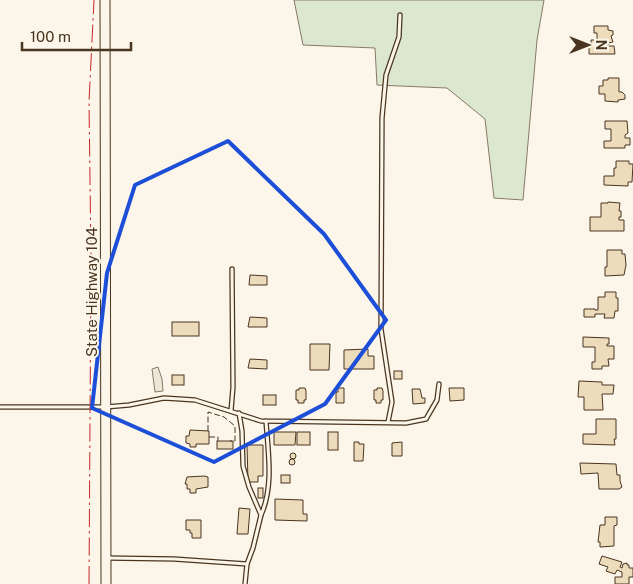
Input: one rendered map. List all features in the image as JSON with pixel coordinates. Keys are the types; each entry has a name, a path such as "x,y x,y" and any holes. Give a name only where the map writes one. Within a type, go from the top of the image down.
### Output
{"main road":[{"name":"State Highway 104","path":"105,0 106,584"}],"lane":[{"path":"388,422 392,402 381,329 382,118 386,75 399,37 400,15"},
{"path":"231,411 233,387 232,269"},
{"path":"0,407 106,407 129,405 164,398 195,400 266,421 406,423 426,420 437,400 439,384"},
{"path":"239,414 242,432 243,466 261,515"},
{"path":"246,584 247,564 261,515 266,505 269,486 266,421"},
{"path":"106,558 174,559 247,564"}],"highlighted area":[{"path":"228,141 324,234 386,320 325,404 214,462 92,408 107,273 135,185"}],"green space":[{"path":"294,0 544,0 537,40 523,200 494,198 485,119 447,88 377,85 375,48 303,45"}],"shaded area":[{"path":"158,367 163,391 155,392 152,369"}],"building":[{"path":"594,26 608,26 608,30 613,31 611,36 613,42 608,43 608,46 614,46 615,54 589,54 591,40 597,40"},
{"path":"608,78 619,78 619,92 625,95 625,99 618,100 618,102 605,101 605,94 599,94 599,86 603,86 603,80 608,80"},
{"path":"605,121 627,121 628,133 625,135 625,138 630,138 630,145 625,145 625,148 604,148 604,141 611,141 611,129 605,129"},
{"path":"616,161 629,161 629,164 633,164 632,182 628,182 628,186 604,185 604,176 614,176"},
{"path":"601,203 620,203 619,211 621,211 621,217 619,217 619,220 624,220 624,231 590,231 590,217 601,217"},
{"path":"607,250 622,250 622,254 625,254 626,265 624,275 605,276"},
{"path":"250,275 267,276 267,285 249,285"},
{"path":"605,292 616,292 618,311 615,311 614,318 604,318 605,314 595,314 595,317 584,317 584,309 598,310 598,297 605,297"},
{"path":"250,317 267,318 267,327 248,327"},
{"path":"172,322 199,322 199,336 172,336"},
{"path":"583,337 609,338 607,346 614,346 614,359 608,359 609,366 602,366 602,369 592,369 592,362 595,362 595,347 583,347"},
{"path":"310,344 330,344 329,370 310,370"},
{"path":"368,349 368,356 374,356 374,369 344,369 344,350"},
{"path":"250,359 267,360 267,369 248,368"},
{"path":"394,371 402,371 402,379 394,379"},
{"path":"172,375 184,375 184,385 172,385"},
{"path":"579,381 602,382 602,385 614,385 613,394 602,394 603,410 584,410 584,397 578,397"},
{"path":"299,388 305,388 306,391 304,403 298,403 298,400 296,400 296,390 299,390"},
{"path":"338,388 344,388 344,403 336,403"},
{"path":"377,388 382,388 383,391 381,403 376,403 376,400 374,400 374,390 377,390"},
{"path":"449,388 464,388 464,400 450,401"},
{"path":"412,389 420,389 422,398 425,398 425,403 413,404"},
{"path":"263,395 276,395 276,405 263,405"},
{"path":"596,419 616,419 615,445 583,444 583,434 596,434"},
{"path":"190,430 209,431 209,444 196,444 196,447 190,447 190,444 186,443 186,436 189,436"},
{"path":"274,432 296,432 295,445 274,445"},
{"path":"297,432 310,432 310,445 297,445"},
{"path":"328,432 338,432 338,450 328,450"},
{"path":"217,441 233,441 233,449 217,449"},
{"path":"354,442 364,444 363,461 354,461"},
{"path":"402,442 402,456 392,456 392,443"},
{"path":"247,445 263,445 263,476 258,476 258,482 248,482"},
{"path":"293,453 296,456 293,459 290,456"},
{"path":"292,459 295,462 292,465 289,462"},
{"path":"580,463 616,464 617,475 620,475 622,487 619,489 599,489 598,473 581,474"},
{"path":"281,475 290,475 290,483 281,483"},
{"path":"187,477 208,477 208,487 196,489 196,493 190,493 190,489 187,489 187,484 185,484"},
{"path":"258,488 263,488 263,498 258,498"},
{"path":"275,499 303,500 303,514 307,514 307,521 275,520"},
{"path":"239,508 250,509 248,534 237,534"},
{"path":"605,517 617,517 617,525 614,526 614,546 600,547 600,542 598,542 600,525 605,525"},
{"path":"186,520 201,520 201,538 192,538 190,530 186,530"},
{"path":"602,556 622,562 620,567 622,568 623,564 627,563 629,568 633,568 633,577 629,577 629,584 615,584 615,577 622,577 622,572 617,570 615,574 606,571 608,567 599,564"}],"fence":[{"path":"208,431 208,412 224,417 235,426 235,441 230,441"},
{"path":"209,437 218,437 218,441"}],"power":[{"path":"89,584 91,257 89,102 94,0"}]}
